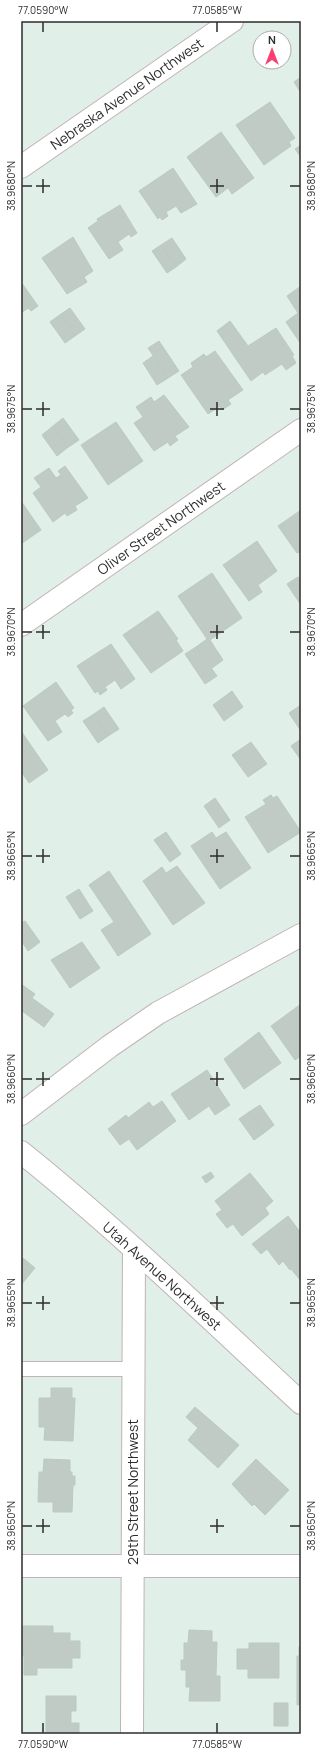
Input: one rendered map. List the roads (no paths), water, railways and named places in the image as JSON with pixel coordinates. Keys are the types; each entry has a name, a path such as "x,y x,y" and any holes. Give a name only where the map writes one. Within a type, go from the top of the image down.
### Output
{"street":[{"name":"Nebraska Avenue Northwest","path":"21,167 232,21"},
{"name":"Oliver Street Northwest","path":"21,625 301,430"},
{"path":"21,1114 110,1046 158,1013 301,935"},
{"name":"Utah Avenue Northwest","path":"21,1152 50,1175 134,1249 299,1397"},
{"name":"29th Street Northwest","path":"132,1734 134,1249"},
{"path":"21,1566 301,1566"}],"lane":[{"path":"21,1369 133,1369"}]}
